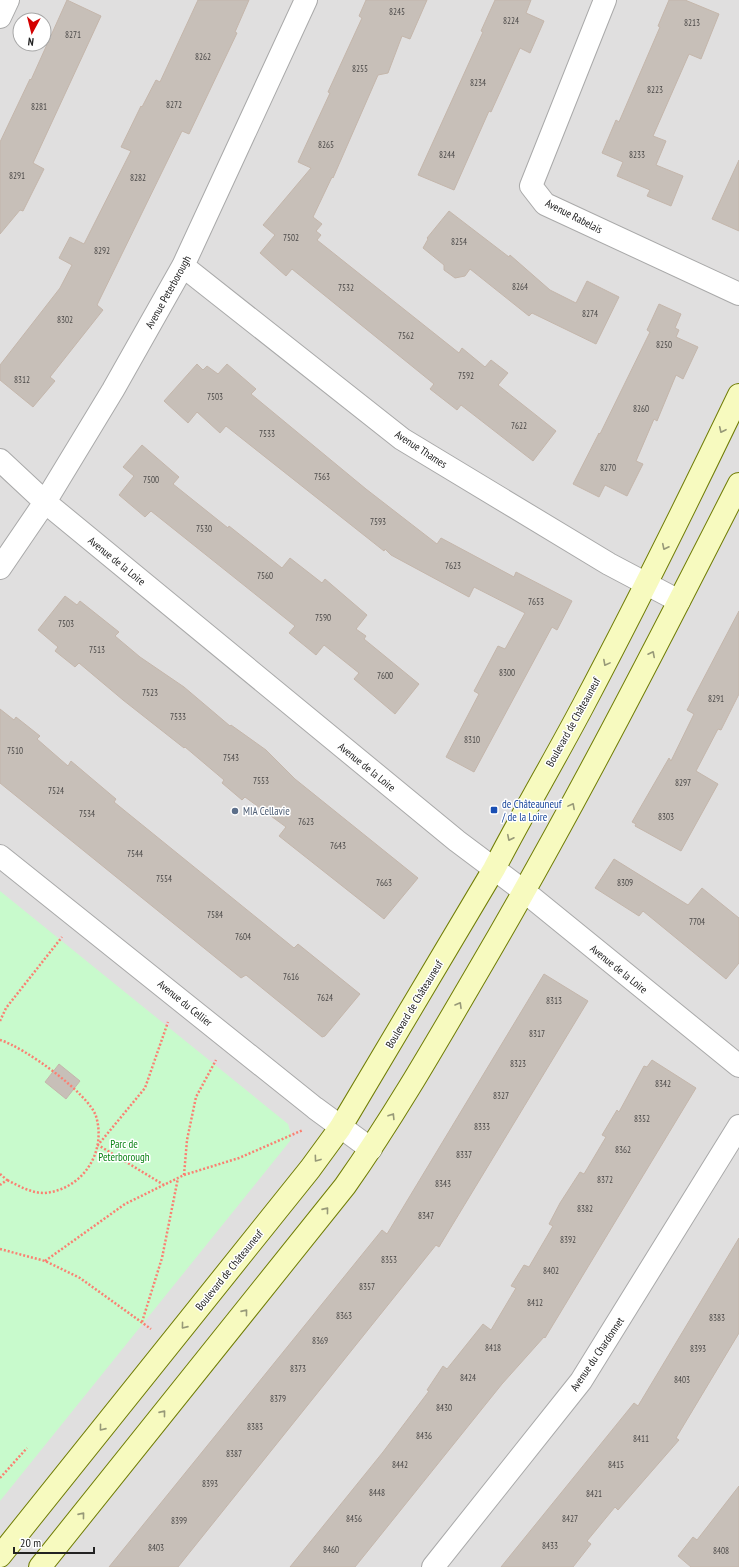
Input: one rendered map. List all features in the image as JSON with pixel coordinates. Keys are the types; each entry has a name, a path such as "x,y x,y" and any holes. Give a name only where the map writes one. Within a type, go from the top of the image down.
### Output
{"street":[{"path":"0,17 8,0"},
{"name":"Avenue Peterborough","path":"0,568 45,502 113,390 183,266 306,0"},
{"name":"Avenue Rabelais","path":"605,0 531,186 545,204 739,294"},
{"name":"Avenue Thames","path":"183,266 402,439 609,564 679,601"},
{"name":"Boulevard de Châteauneuf","path":"0,1556 310,1169 335,1123 494,869 647,585 739,395"},
{"name":"Avenue de la Loire","path":"0,460 45,502 457,841 526,892 739,1066"},
{"path":"40,1567 345,1186 371,1149 438,1041 526,892 604,746 739,484"},
{"name":"Avenue du Cellier","path":"0,856 335,1123 371,1149"},
{"name":"Avenue du Chardonnet","path":"432,1567 581,1381 739,1126"}],"path":[{"path":"0,1021 6,1008 78,918"},
{"path":"98,1145 145,1088 176,997"},
{"path":"184,1175 187,1140 196,1097 228,1038"},
{"path":"0,1040 7,1042 36,1059 86,1100 96,1115 99,1133 97,1151 90,1167 77,1181 61,1190 43,1193 25,1190 7,1180 0,1174"},
{"path":"45,1261 125,1204 184,1175 239,1158 335,1123"},
{"path":"98,1145 164,1185"},
{"path":"142,1322 162,1258 178,1178"},
{"path":"0,1185 7,1180"},
{"path":"0,1249 45,1261 80,1278 170,1343"},
{"path":"0,1478 27,1448"}],"shaded area":[{"path":"0,0 739,0 739,1567 0,1567"}],"green space":[{"name":"Parc de Peterborough","path":"0,891 288,1124 291,1134 290,1141 0,1501"}],"building":[{"path":"67,0 101,16 33,163 44,169 23,211 20,210 0,234 0,142 44,52 52,52 52,33"},
{"path":"198,0 249,0 235,32 237,33 189,134 182,131 97,305 103,310 50,377 55,381 33,407 0,380 0,365 60,288 72,265 59,258 70,237 84,244 131,151 121,147 141,106 142,107 156,80 160,82"},
{"path":"366,0 427,0 410,39 402,36 388,73 378,75 333,178 332,177 313,217 322,224 316,231 321,235 317,240 459,353 462,348 485,367 491,360 508,373 498,385 556,431 533,461 461,405 457,410 430,389 434,384 292,269 286,276 260,253 275,235 263,225 311,168 298,162 330,93 328,92 362,18 359,16"},
{"path":"495,0 531,0 526,13 544,21 530,53 520,48 491,112 489,111 454,190 418,175 483,32 481,31"},
{"path":"669,0 685,0 719,14 701,59 689,54 653,136 666,141 656,165 683,176 671,206 647,196 650,190 617,176 623,162 602,153 616,120 619,122 660,27 658,26"},
{"path":"739,160 739,231 712,219"},
{"path":"449,211 509,257 510,255 550,290 576,303 587,281 619,297 596,344 532,313 529,316 470,269 465,276 455,278 444,270 444,265 423,248 428,239 427,238"},
{"path":"659,304 681,314 675,328 679,330 676,337 698,347 683,379 676,375 657,421 654,419 636,461 643,464 627,496 605,485 599,497 573,484 599,433 600,434 650,332 647,330"},
{"path":"197,364 203,370 207,366 218,374 227,364 256,389 251,394 366,489 437,544 441,538 514,577 516,572 572,601 557,630 552,627 474,772 446,757 479,694 474,691 498,646 505,649 525,613 474,587 469,597 391,555 385,549 384,551 226,426 220,433 197,412 188,423 164,401"},
{"path":"142,445 179,477 173,484 228,528 229,526 282,568 290,558 322,583 325,579 367,615 356,629 366,636 364,639 419,684 395,714 354,679 359,673 324,645 316,655 289,633 295,626 151,511 145,517 119,495 134,476 123,467"},
{"path":"65,596 77,605 80,601 119,632 115,636 140,657 184,687 230,726 231,725 266,750 295,779 418,878 384,919 279,836 286,827 245,797 242,800 222,783 224,780 185,747 184,748 123,700 79,663 75,667 55,651 58,647 38,630"},
{"path":"739,611 739,694 721,730 718,729 696,771 718,784 681,851 635,826 636,824 632,822 669,758 671,761 694,714 687,710"},
{"path":"0,709 14,720 16,717 40,736 37,739 68,766 71,761 116,799 114,802 294,948 298,944 360,994 325,1036 322,1037 246,975 241,978 0,783"},
{"path":"614,859 688,905 702,888 739,918 739,963 726,979 643,911 639,916 595,888"},
{"path":"544,974 588,1001 439,1247 436,1245 178,1567 109,1567 382,1230 387,1234"},
{"path":"652,1060 696,1088 545,1338 544,1337 502,1384 355,1567 290,1567 383,1452 429,1391 427,1390 443,1366 447,1369 483,1324 491,1330 516,1288 511,1286 524,1265 529,1267 553,1226 549,1224 560,1203 580,1172 584,1174 606,1137 602,1135 617,1110 619,1112 644,1066 647,1067"},
{"path":"59,1064 80,1081 66,1099 45,1082"},
{"path":"739,1238 739,1333 676,1438 679,1440 618,1510 615,1507 587,1541 591,1544 573,1567 501,1567 634,1403 638,1406"},
{"path":"739,1486 739,1567 691,1567 678,1556 693,1537 697,1540"}],"place":[{"name":"de Châteauneuf / de la Loire","path":"494,810"},
{"name":"MIA Cellavie","path":"235,811"}]}
